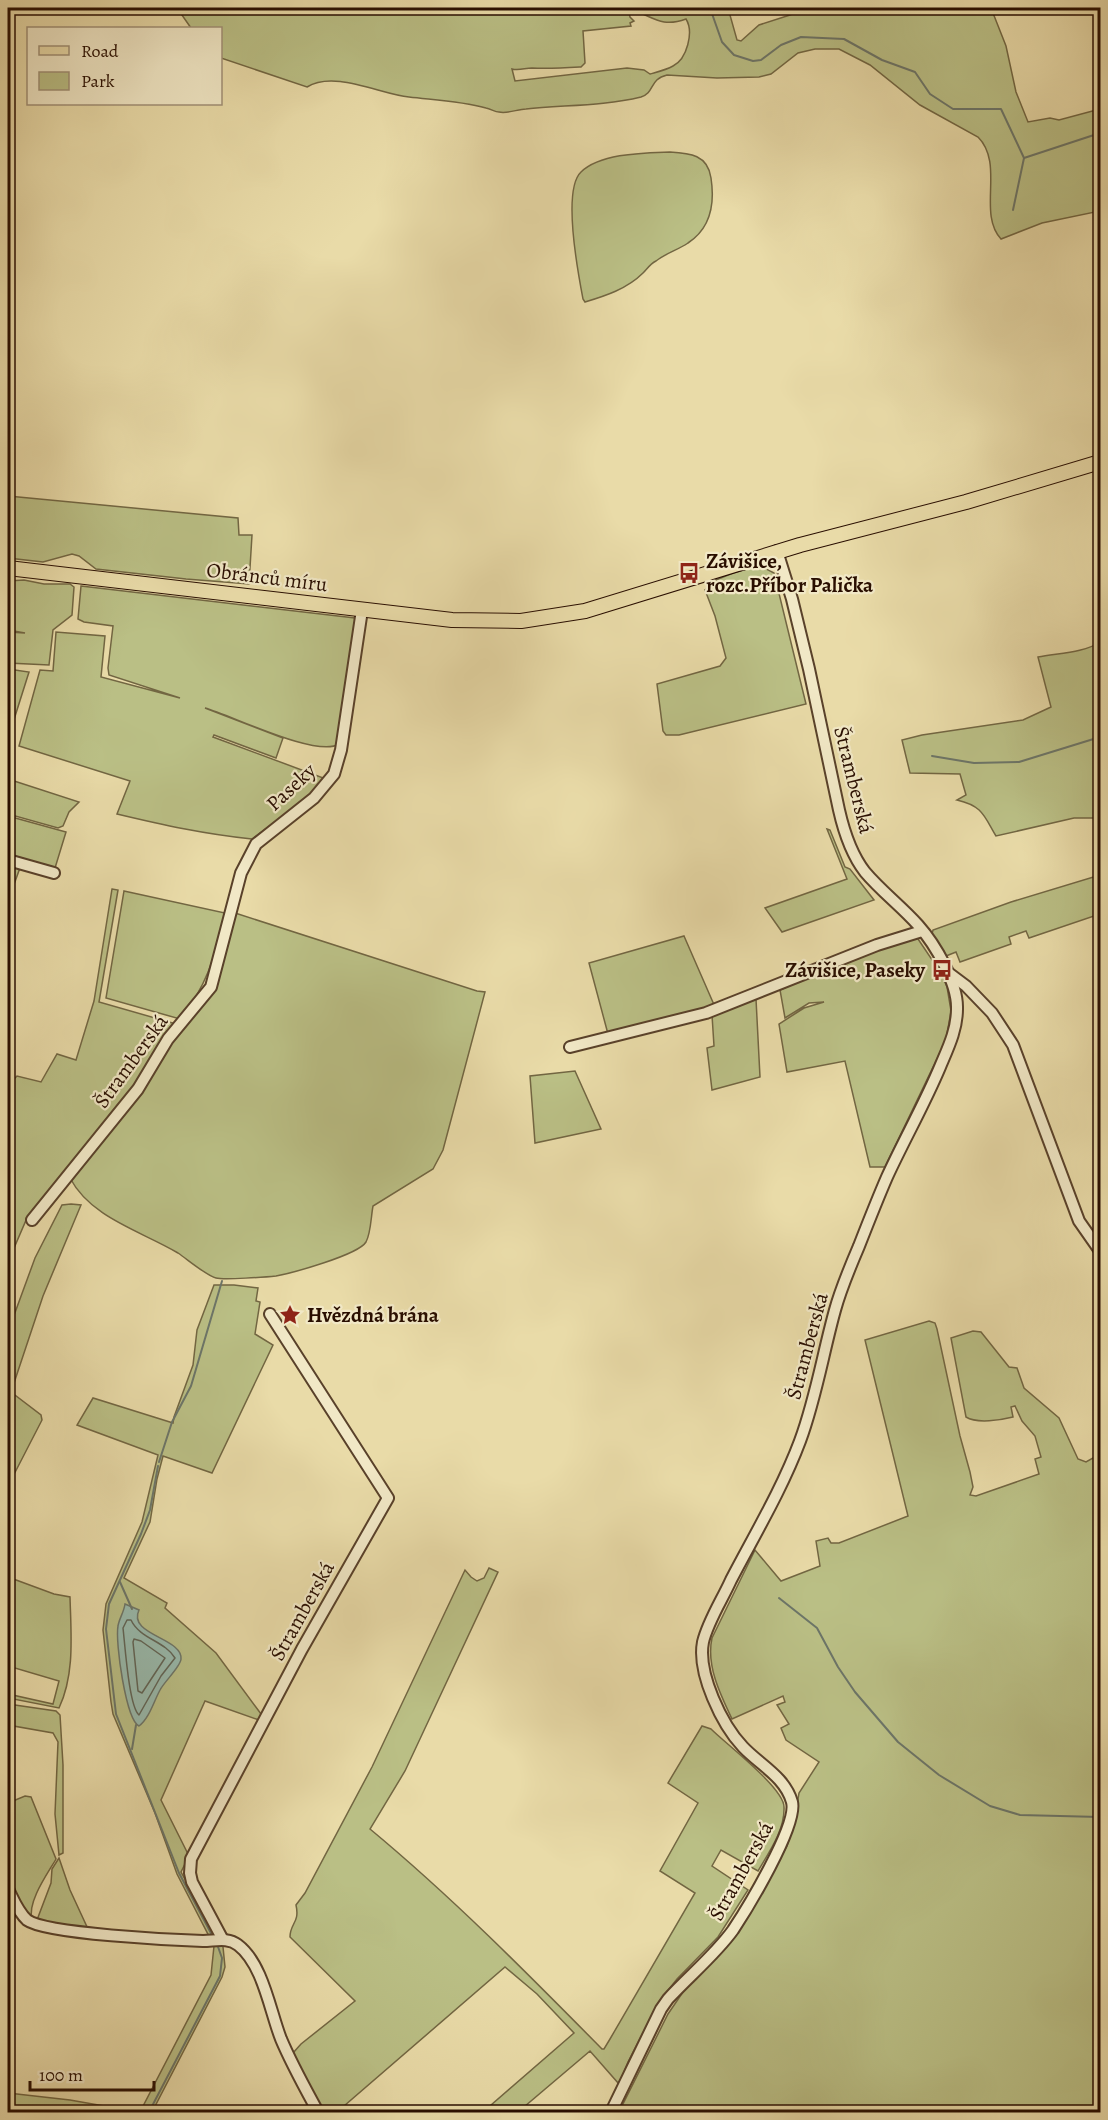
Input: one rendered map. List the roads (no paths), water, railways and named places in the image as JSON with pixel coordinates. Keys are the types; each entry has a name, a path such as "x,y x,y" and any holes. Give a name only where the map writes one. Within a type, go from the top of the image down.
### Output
{"main road":[{"name":"Obránců míru","path":"8,568 468,621 521,621 585,611 777,551 966,502 1101,462"}],"street":[{"name":"Štramberská","path":"611,2112 661,2009 733,1929 776,1855 791,1819 792,1802 779,1779 738,1741 720,1713 706,1674 703,1645 716,1611 788,1469 800,1440 811,1410 836,1307 887,1178 935,1079 952,1038 957,1011 957,998 949,974 922,931 866,873 848,840 838,810 797,618 777,551"},
{"name":"Paseky","path":"230,909 241,873 256,844 314,798 334,774 341,750 362,610"},
{"path":"8,860 54,873"},
{"name":"Štramberská","path":"32,1220 138,1089 168,1040 211,987 230,909"},
{"path":"570,1047 706,1013 877,945 922,931"},
{"path":"949,974 966,986 992,1013 1013,1045 1079,1221 1101,1251"},
{"name":"Štramberská","path":"223,1940 192,1882 191,1859 302,1650 388,1498 270,1314"},
{"path":"8,1889 19,1910 27,1919 47,1928 101,1934 235,1942 253,1962 275,2016 280,2036 318,2112"}],"water":[{"path":"125,1604 139,1610 137,1618 141,1625 174,1646 181,1659 160,1690 146,1719 139,1726 134,1721 130,1710 120,1663 118,1626"}],"waterway":[{"path":"710,8 722,42 734,55 753,61 761,60 781,45 801,37 844,39 882,60 915,72 930,94 953,109 1001,109 1024,158 1100,133"},
{"path":"1013,210 1024,158"},
{"path":"932,756 974,763 1019,762 1100,737"},
{"path":"159,1462 172,1422 191,1386 222,1281"},
{"path":"158,1466 150,1510 109,1604 106,1629 116,1714 179,1873 213,1937"},
{"path":"120,1582 132,1609"},
{"path":"779,1598 817,1628 838,1667 855,1692 898,1742 939,1775 990,1806 1020,1815 1100,1817"},
{"path":"132,1749 136,1725"},
{"path":"149,2112 220,1976 222,1958 217,1944"}],"place":[{"name":"Závišice, rozc.Příbor Palička","path":"689,573"},
{"name":"Závišice, Paseky","path":"942,970"},
{"name":"Hvězdná brána","path":"290,1315"}]}
